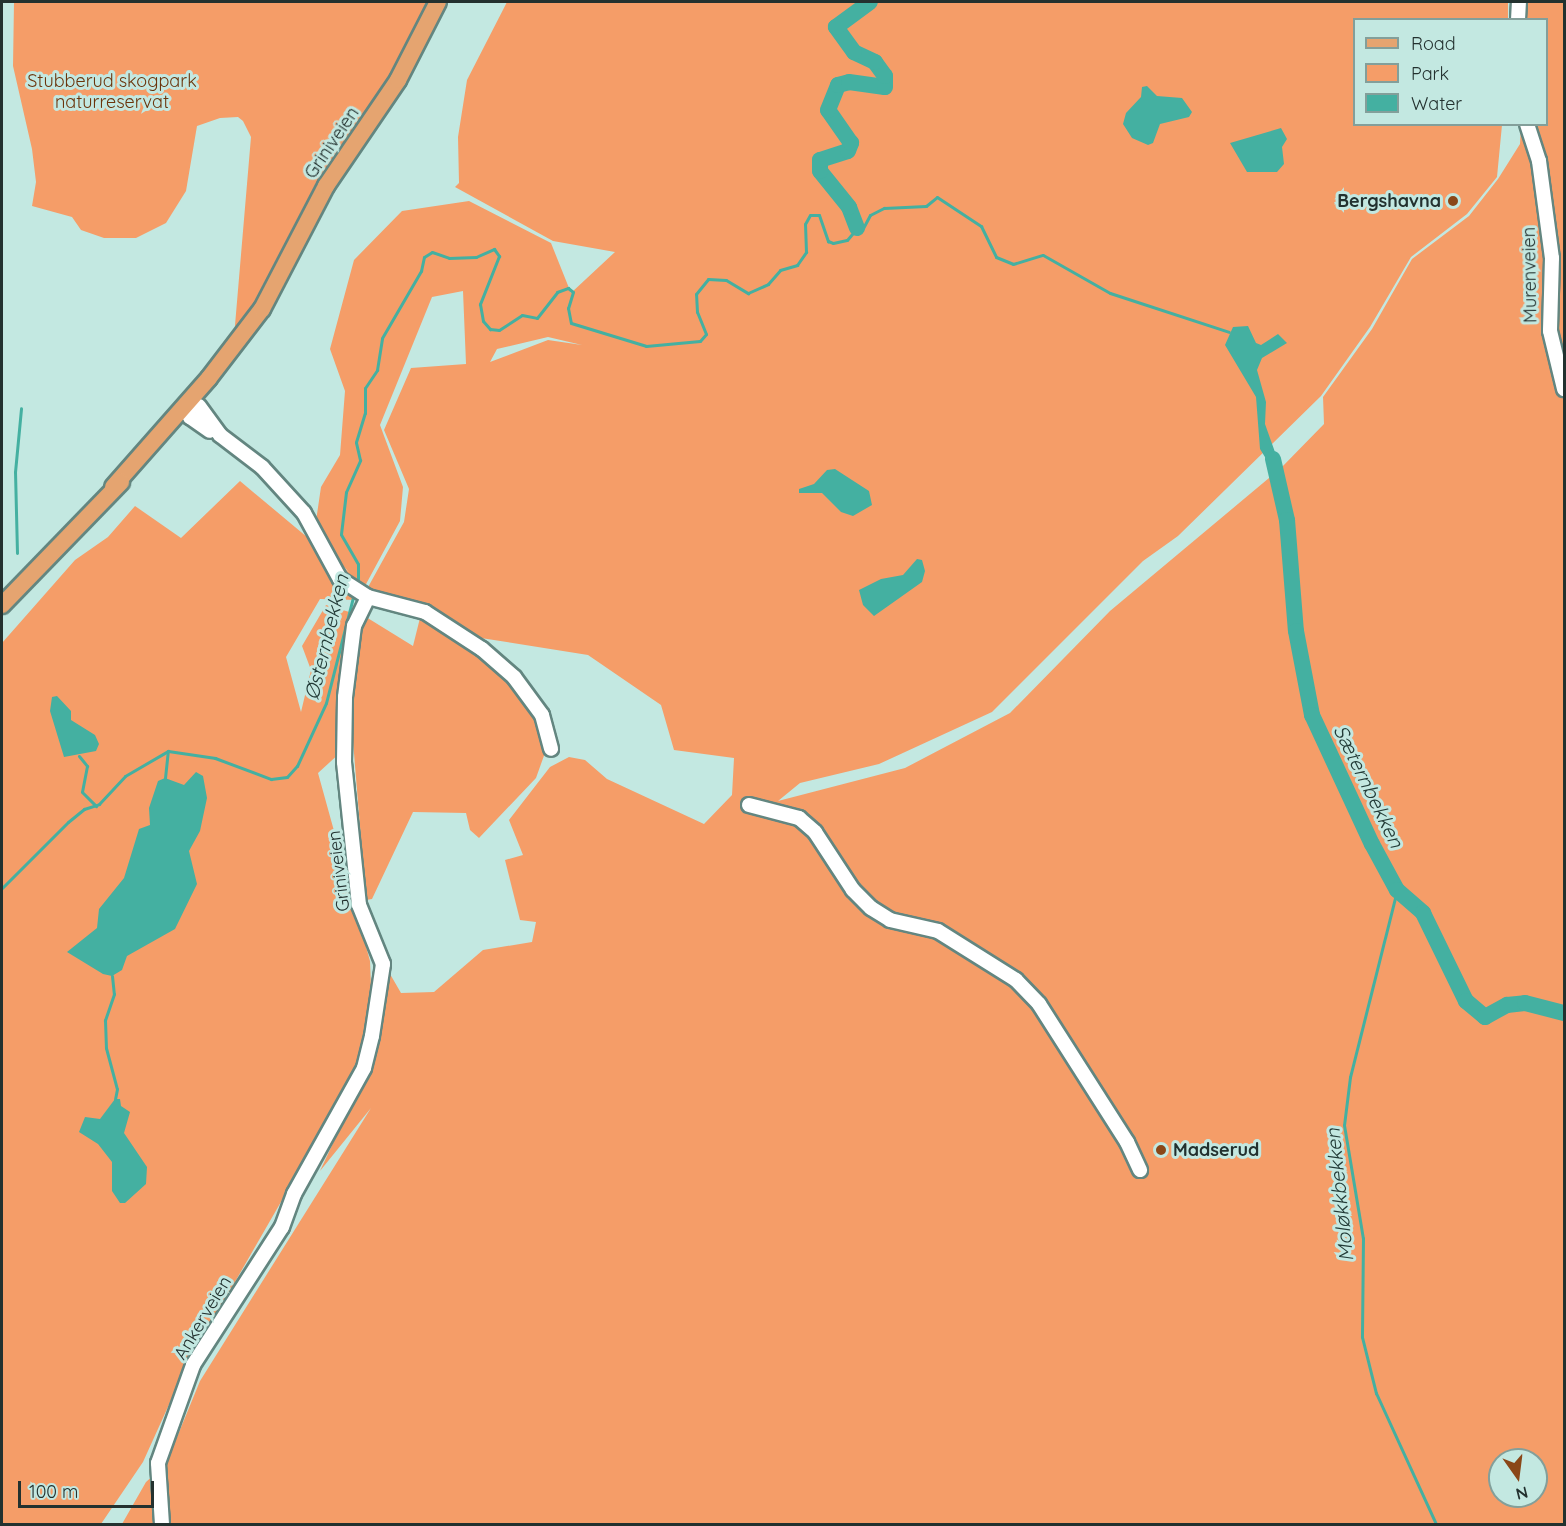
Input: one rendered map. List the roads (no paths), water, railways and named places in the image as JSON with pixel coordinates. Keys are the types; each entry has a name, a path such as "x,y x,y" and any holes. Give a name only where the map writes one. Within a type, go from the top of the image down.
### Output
{"main road":[{"name":"Griniveien","path":"2,605 113,487 192,410 262,309 313,208 398,81 438,2"}],"street":[{"path":"1518,18 1519,2"},
{"name":"Murenveien","path":"1528,126 1539,161 1551,250 1550,331 1564,388"},
{"path":"192,410 220,435 262,466 304,513 340,579 360,593 424,612 482,649 514,677 542,715 551,749"},
{"name":"Griniveien","path":"282,1227 294,1194 364,1068 382,980 382,964 359,905 344,762 345,697 360,593"},
{"path":"749,805 799,818 815,832 853,890 870,908 890,920 938,931 1016,980 1039,1004 1127,1142 1140,1170"},
{"name":"Ankerveien","path":"162,1524 157,1469 193,1365 282,1227"}],"water":[{"path":"1147,86 1157,96 1182,98 1192,112 1189,117 1160,124 1153,143 1148,145 1132,138 1123,124 1126,113 1141,97 1142,87"},
{"path":"1281,128 1287,139 1282,147 1284,164 1277,172 1247,172 1230,143"},
{"path":"1248,326 1256,343 1261,345 1278,334 1287,343 1262,358 1257,370 1266,402 1265,424 1276,455 1268,462 1260,449 1256,397 1225,345 1233,327"},
{"path":"835,469 869,491 872,505 853,516 841,512 822,493 799,493 799,489 814,484 827,470"},
{"path":"917,559 922,560 925,571 922,582 874,616 863,605 859,590 881,579 903,575"},
{"path":"57,696 71,711 71,720 95,735 99,744 96,751 64,757 50,711 52,697"},
{"path":"196,772 203,776 207,798 200,831 189,851 197,884 175,929 127,956 122,970 112,976 103,974 67,952 97,928 99,909 124,878 139,829 150,825 149,808 158,781 165,778 184,785"},
{"path":"115,1099 120,1099 121,1106 130,1112 124,1133 147,1167 146,1184 125,1203 120,1203 112,1191 112,1162 98,1144 79,1132 85,1117 100,1119"}],"waterway":[{"path":"857,228 849,207 820,171 820,160 848,151 851,143 828,110 838,85 849,82 885,87 885,76 875,62 854,52 836,27 870,2"},
{"name":"Østernbekken","path":"358,584 358,564 341,534 346,492 360,460 356,442 365,413 365,388 377,370 382,338 421,271 424,257 432,252 449,258 476,257 494,249 499,256 480,304 483,321 490,329 499,330 522,315 537,318 557,292 568,288 573,292 568,308 571,323 646,346 700,341 706,334 697,312 696,294 708,279 726,280 748,293 768,284 780,270 797,265 806,252 805,224 810,215 819,215 828,241 833,243 847,240 857,228 862,230 870,215 884,208 926,206 937,197 981,226 996,257 1013,264 1043,255 1110,293 1229,332"},
{"path":"17,553 15,472 21,408"},
{"name":"Sæternbekken","path":"1273,459 1287,520 1296,631 1312,715 1372,844 1397,890 1423,913 1466,1001 1485,1017 1507,1005 1525,1003 1564,1013"},
{"name":"Østernbekken","path":"2,888 68,822 84,809 99,804 125,776 168,751 215,758 271,779 287,777 297,766 326,703 354,593"},
{"path":"165,778 168,751"},
{"path":"79,756 87,766 82,792 96,806"},
{"name":"Moløkkbekken","path":"1397,890 1350,1077 1344,1125 1363,1238 1362,1337 1376,1393 1436,1524"},
{"path":"112,976 114,994 105,1020 106,1048 117,1089 115,1099"}],"place":[{"name":"Bergshavna","path":"1453,201"},
{"name":"Madserud","path":"1161,1150"}],"park label":[{"name":"Stubberud skogpark naturreservat","path":"112,92"}]}
